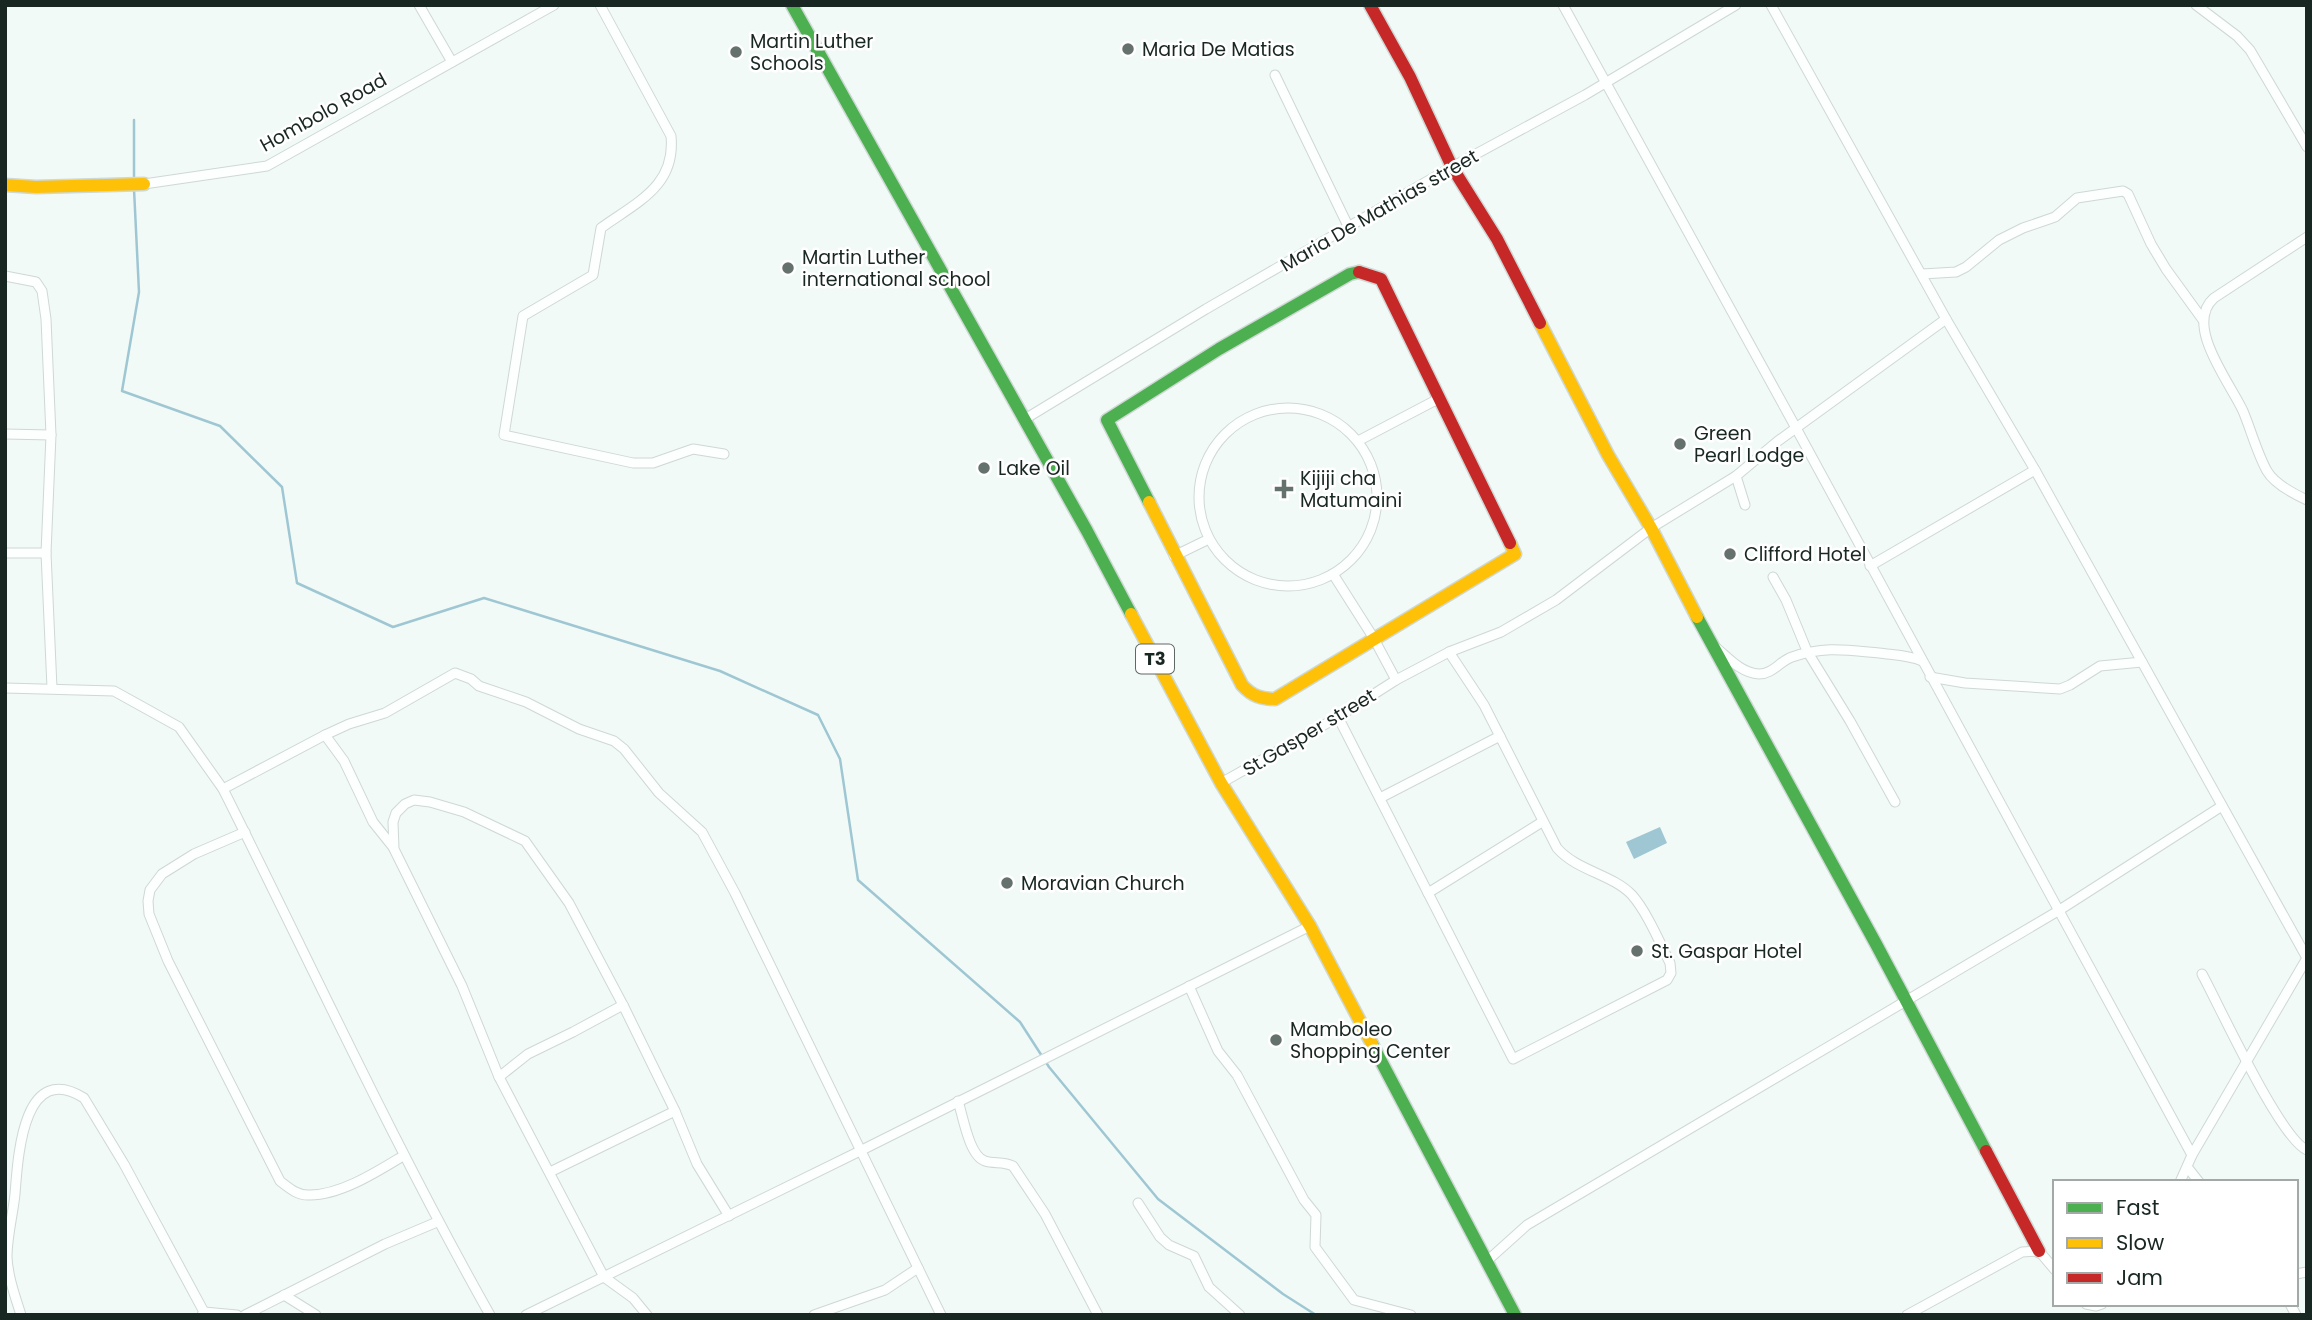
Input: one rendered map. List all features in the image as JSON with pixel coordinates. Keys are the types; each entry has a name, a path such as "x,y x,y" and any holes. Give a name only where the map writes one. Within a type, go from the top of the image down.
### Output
{"main road":[{"name":"T3","path":"792,5 1025,419 1221,783 1310,926 1515,1315"},
{"path":"1370,5 1410,77 1452,167 1497,239 1608,455 1651,528 1710,643 1907,1002 2039,1251"},
{"name":"Hombolo Road","path":"5,185 144,184"},
{"path":"1367,273 1381,279 1516,554 1373,637 1275,699 1263,700 1251,696 1242,685 1174,556 1107,420 1219,349 1350,274 1367,273"}],"street":[{"path":"419,5 452,62"},
{"name":"Hombolo Road","path":"144,184 267,166 554,5"},
{"path":"600,5 671,135 673,153 659,187 601,228 593,275 523,316 504,435 633,463 653,463 693,449 724,454"},
{"path":"1563,5 2192,1155"},
{"name":"Maria De Mathias street","path":"1025,419 1206,309 1737,5"},
{"path":"1772,5 2307,958 2192,1155 2181,1180"},
{"path":"2196,5 2237,36 2250,50 2307,147"},
{"path":"1275,75 1349,228"},
{"path":"1922,274 1956,272 1999,240 2055,217 2077,198 2123,191 2130,197 2165,269 2203,320 2218,370 2241,407 2269,474 2307,500"},
{"path":"2203,320 2204,309 2214,298 2307,237"},
{"path":"5,276 36,282 42,290 46,319 51,435 46,553 52,688"},
{"name":"St.Gasper street","path":"1221,783 1338,717 1396,680 1450,652 1501,632 1556,600 1651,528 1736,476 1796,428 1946,319"},
{"path":"1358,441 1438,398"},
{"path":"1297,407 1320,413 1341,424 1358,441 1373,468 1377,498 1372,528 1356,554 1333,574 1294,586 1264,583 1236,570 1221,556 1209,539 1201,516 1199,492 1203,468 1214,447 1230,429 1250,416 1273,408 1297,407"},
{"path":"5,434 51,435"},
{"path":"1870,566 2035,470"},
{"path":"1736,476 1745,505"},
{"path":"1174,556 1209,539"},
{"path":"5,553 46,553"},
{"path":"1333,574 1373,637 1396,680"},
{"path":"1773,577 1786,600 1807,651 1895,802"},
{"path":"1710,643 1741,668 1758,674 1769,672 1788,658 1807,651 1849,649 1903,656 1922,662"},
{"path":"1338,717 1513,1059 1667,980 1671,973 1671,963 1633,896 1562,853 1542,822 1477,693 1450,652"},
{"path":"1930,677 1965,683 2060,689 2100,666 2142,662"},
{"path":"223,789 325,735 385,713 455,673 471,679 478,686 526,702 579,729 614,741 624,749 659,793 702,832 735,893 941,1315"},
{"path":"5,688 114,691 179,727 223,789 403,1156 490,1315"},
{"path":"325,735 344,761 373,822 394,849 462,986 499,1077 604,1277 633,1298 648,1315"},
{"path":"1380,798 1500,736"},
{"path":"394,849 392,833 396,813 414,800 464,812 525,841 569,903 675,1111 697,1164 729,1216"},
{"path":"1487,1261 1527,1225 2058,911 2222,806"},
{"path":"1428,893 1542,822"},
{"path":"245,832 194,854 163,874 150,890 149,914 168,961 280,1181 294,1192 309,1196 333,1191 366,1177 403,1156"},
{"path":"526,1315 1310,926"},
{"path":"2202,974 2247,1063 2295,1141 2307,1150"},
{"path":"1189,986 1218,1051 1237,1075 1304,1200 1316,1215 1315,1247 1354,1300 1410,1315"},
{"path":"499,1077 528,1054 622,1005"},
{"path":"21,1315 12,1288 7,1257 16,1168 28,1115 44,1094 60,1089 74,1092 84,1098 124,1164 203,1313 237,1315"},
{"path":"958,1101 970,1144 978,1156 987,1162 1013,1166 1045,1214 1098,1315"},
{"path":"550,1172 675,1111"},
{"path":"2188,1168 2197,1180"},
{"path":"1138,1203 1160,1237 1169,1245 1194,1256 1209,1287 1241,1315"},
{"path":"245,1315 385,1244 437,1222"},
{"path":"1907,1315 2022,1252 2039,1251 2053,1268"},
{"path":"814,1315 885,1290 918,1268"},
{"path":"284,1295 316,1315"}],"water":[{"path":"1660,827 1667,843 1634,859 1626,842"}],"waterway":[{"path":"134,120 134,179"},
{"path":"134,189 139,292 122,391 220,426 282,487 297,583 393,627 484,598 720,671 818,715 840,759 858,880 1020,1022 1049,1067 1158,1199 1283,1294 1316,1315"}],"traffic: fast":[{"path":"792,5 1131,614"},
{"path":"1149,502 1107,420 1219,349 1350,274 1359,272"},
{"path":"1697,617 1986,1151"},
{"path":"1372,1044 1515,1315"}],"traffic: slow":[{"path":"5,185 36,187 144,184"},
{"path":"1540,323 1608,455 1651,528 1697,617"},
{"path":"1149,502 1242,685 1253,694 1265,698 1275,699 1515,554 1510,543"},
{"path":"1131,614 1221,783 1310,926 1372,1044"}],"traffic: jam":[{"path":"1370,5 1410,77 1452,167 1497,239 1540,323"},
{"path":"1359,272 1381,279 1510,543"},
{"path":"1986,1151 2039,1251"}],"place":[{"name":"Maria De Matias","path":"1128,49"},
{"name":"Martin Luther Schools","path":"736,52"},
{"name":"Martin Luther international school","path":"788,268"},
{"name":"Green Pearl Lodge","path":"1680,444"},
{"name":"Lake Oil","path":"984,468"},
{"name":"Kijiji cha Matumaini","path":"1284,489"},
{"name":"Clifford Hotel","path":"1730,554"},
{"name":"Moravian Church","path":"1007,883"},
{"name":"St. Gaspar Hotel","path":"1637,951"},
{"name":"Mamboleo Shopping Center","path":"1276,1040"}]}
